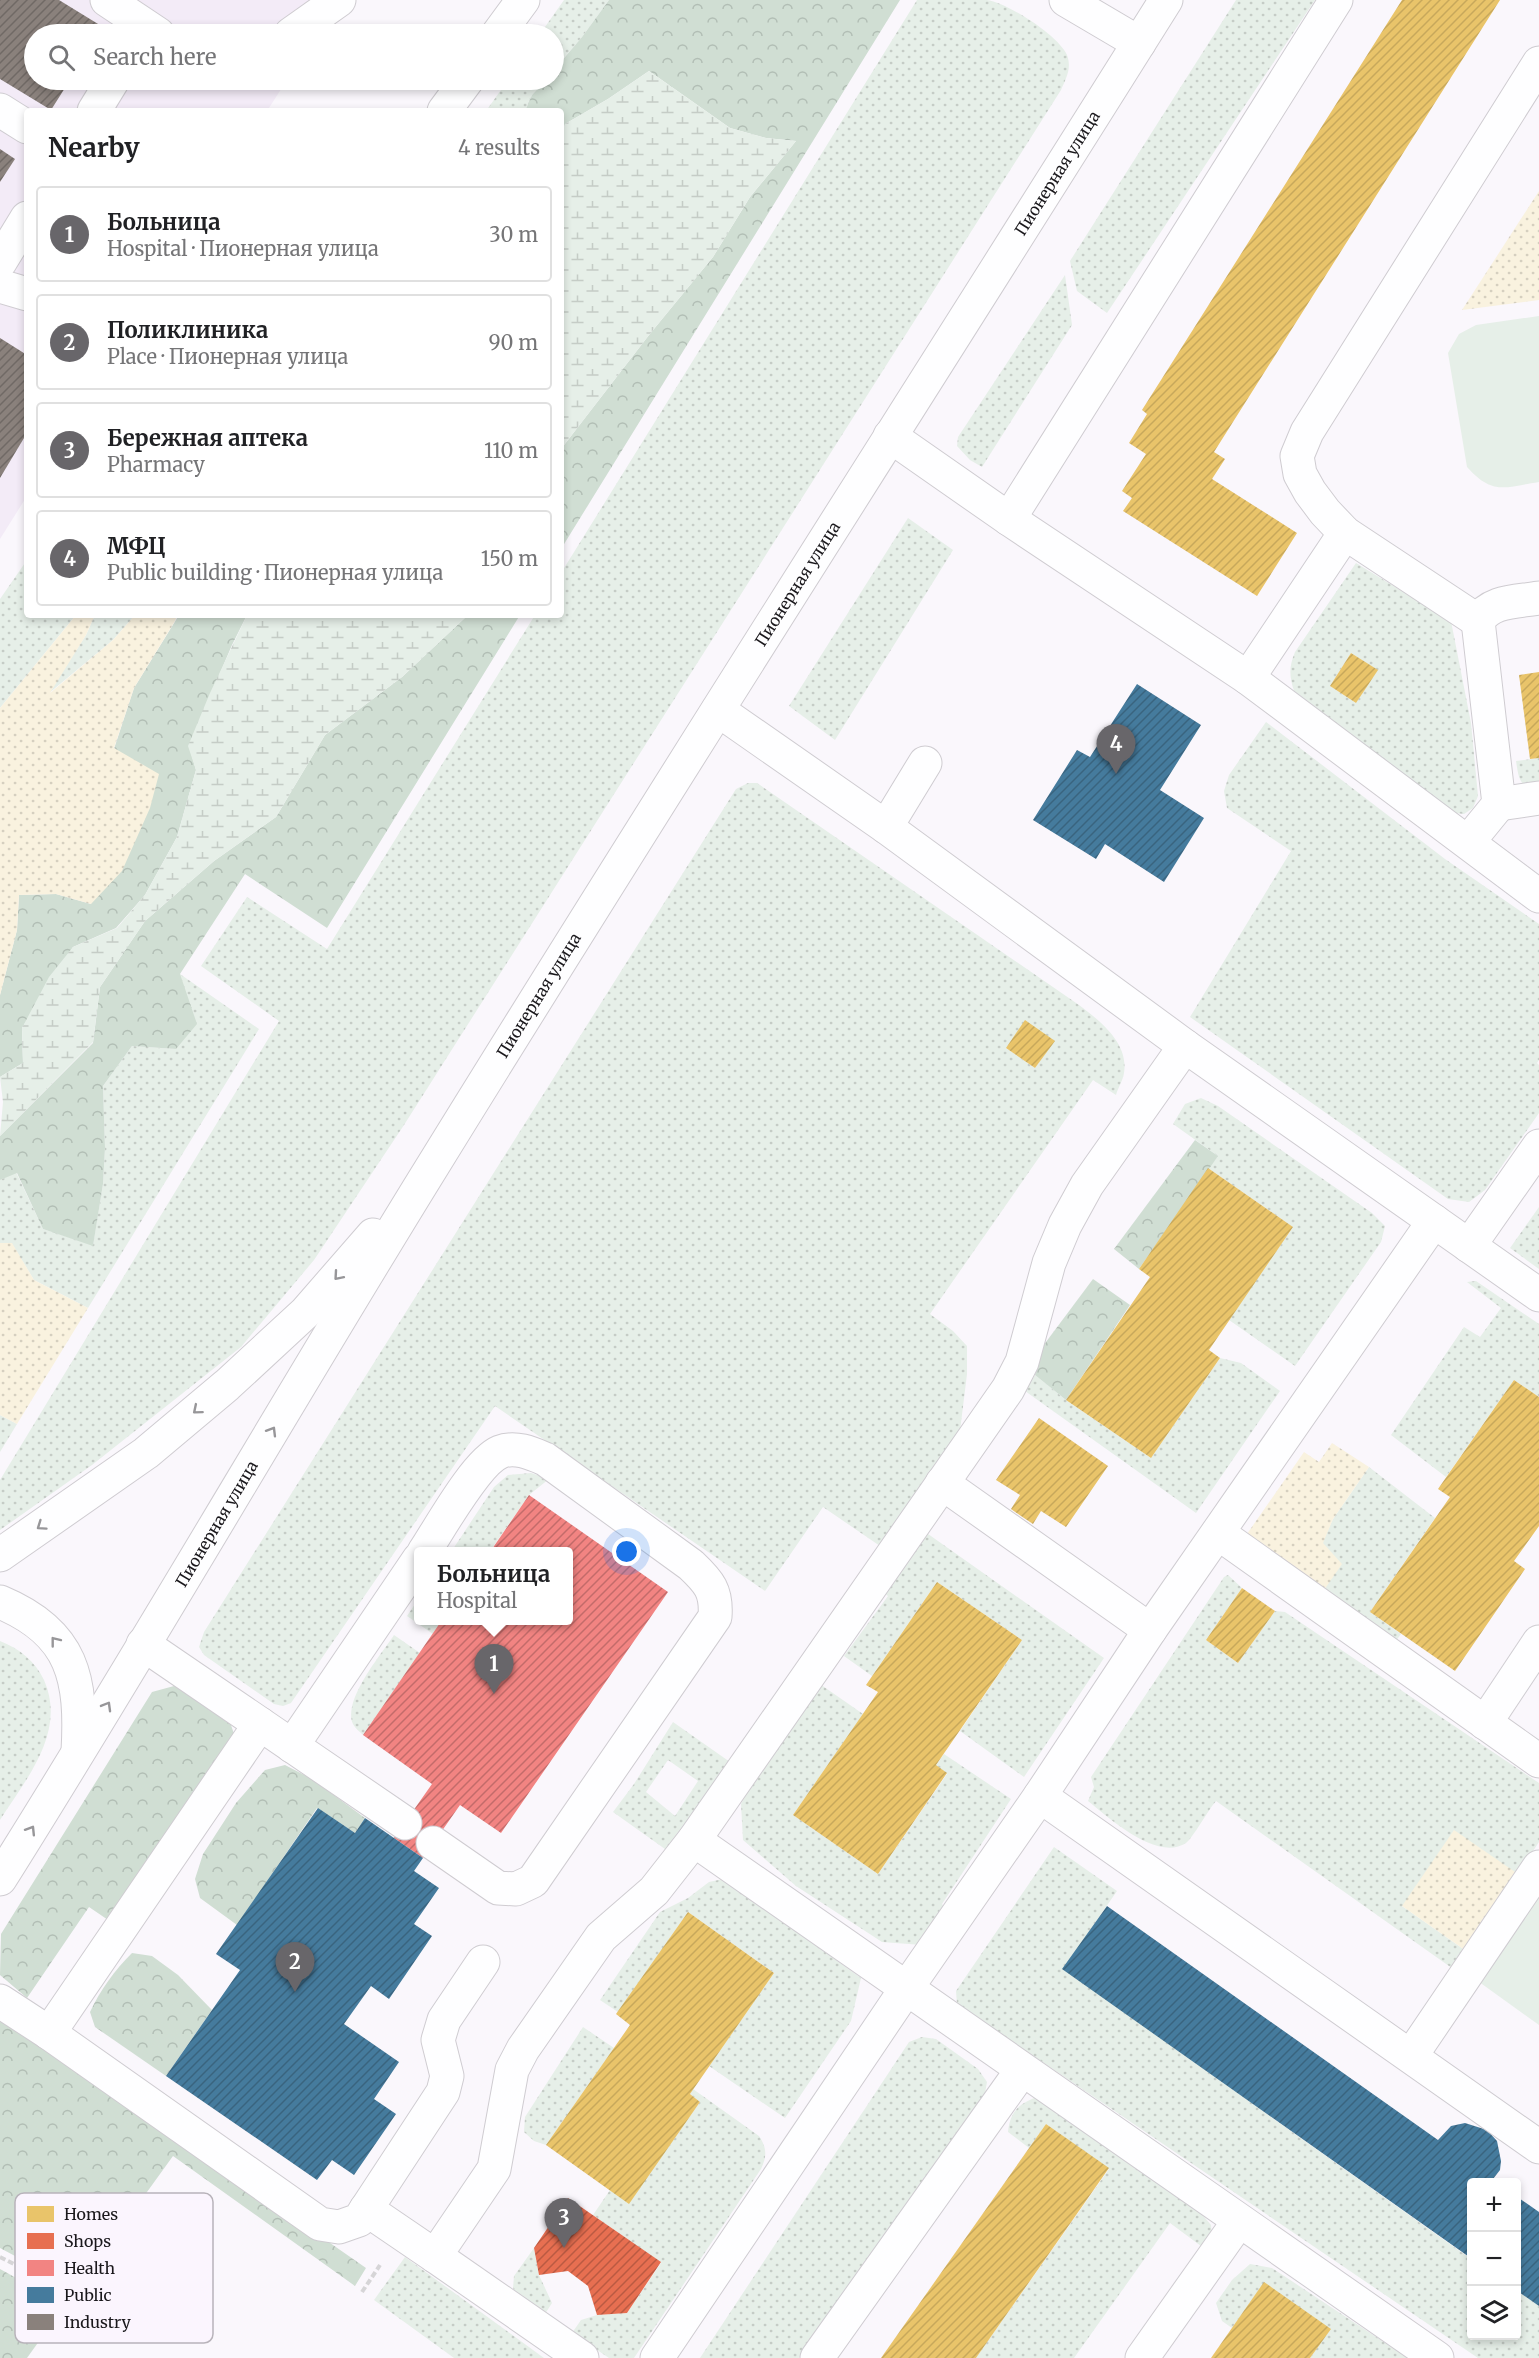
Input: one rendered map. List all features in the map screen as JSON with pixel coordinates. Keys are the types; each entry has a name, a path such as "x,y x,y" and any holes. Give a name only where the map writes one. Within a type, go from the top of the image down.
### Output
{"street":[{"path":"107,0 138,24"},
{"path":"305,24 339,0"},
{"path":"505,24 523,0"},
{"path":"1066,0 1139,43"},
{"name":"Пионерная улица","path":"0,1879 77,1757 431,1168 1166,0"},
{"path":"1009,519 1336,0"},
{"path":"1478,621 1345,532 1310,492 1300,474 1297,456 1313,422 1539,63"},
{"path":"96,108 107,90"},
{"path":"446,108 460,90"},
{"path":"0,110 24,125"},
{"path":"0,262 24,223"},
{"path":"0,286 24,293"},
{"path":"890,436 1009,519 1248,678 1539,896"},
{"path":"1248,678 1345,532"},
{"path":"1499,804 1478,621 1484,611 1495,605 1539,598"},
{"path":"718,710 886,827 1185,1046 1539,1295"},
{"path":"886,827 925,763"},
{"path":"1467,842 1499,804 1539,798"},
{"path":"435,2256 494,2169 513,2070 523,2049 601,1937 654,1891 694,1839 1008,1389 1022,1362 1049,1263 1076,1205 1087,1185 1185,1046"},
{"path":"1469,1246 1539,1146"},
{"name":"Пионерная улица","path":"0,1555 146,1452 227,1385 306,1312 431,1168"},
{"path":"657,2358 906,1989 1040,1796 1150,1629 1434,1221"},
{"path":"427,1547 483,1464 501,1452 524,1450 545,1459 691,1564 708,1580 716,1600 715,1617 533,1881 516,1890 498,1888 434,1843"},
{"path":"942,1483 1150,1629"},
{"path":"1218,1533 1539,1761"},
{"path":"292,1746 414,1565"},
{"path":"0,1602 22,1612 48,1632 68,1658 76,1683 77,1757"},
{"path":"1485,1723 1539,1642"},
{"path":"143,1644 405,1823"},
{"path":"49,2033 260,1724"},
{"path":"1040,1796 1539,2147"},
{"path":"694,1839 1437,2358"},
{"path":"1411,2056 1539,1867"},
{"path":"0,2001 320,2224 339,2227 359,2220 443,2092 447,2076 438,2040 444,2019 483,1962"},
{"path":"817,2358 1022,2070"},
{"path":"366,2209 582,2358"},
{"path":"1142,2358 1239,2221"}],"path":[{"path":"0,2257 15,2265"}],"shaded area":[{"path":"0,0 336,0 321,24 24,24 24,90 281,90 269,108 24,108 24,501 0,539"}],"green space":[{"path":"564,0 609,0 564,58 564,24 547,24"},
{"path":"609,0 900,0 564,544 564,445 713,257 750,197 796,141 766,138 730,128 649,71 608,99 565,124 564,127 564,108 526,108 537,90 564,90 564,58"},
{"path":"917,0 996,2 1032,22 1054,39 1062,47 1068,60 1069,69 1061,90 404,1125 314,1260 241,1347 92,1465 0,1530 0,1480 279,1021 201,966 247,897 327,949 533,618 564,618 564,568"},
{"path":"1236,0 1315,0 1107,313 1077,291 1070,261"},
{"path":"649,71 730,128 766,138 796,141 750,197 713,257 564,445 564,127 565,124 608,99"},
{"path":"501,90 537,90 526,108 488,108"},
{"path":"1065,275 1072,325 982,467 970,460 957,446 958,437"},
{"path":"1539,316 1539,482 1508,487 1492,486 1467,467 1448,353 1459,334 1476,325"},
{"path":"908,518 953,550 835,740 789,706"},
{"path":"1356,563 1451,621 1471,723 1478,796 1473,808 1464,814 1455,813 1294,691 1290,671 1295,652","holes":["1351,653 1377,670 1356,703 1330,686"]},
{"path":"24,564 24,618 74,618 0,708 0,599"},
{"path":"94,618 132,618 113,640 48,694 86,635"},
{"path":"177,618 246,618 189,746 196,770 177,837 145,895 116,928 73,947 22,1028 23,1063 0,1077 0,995 17,930 19,895 56,894 91,904 114,749 134,688"},
{"path":"246,618 465,618 402,677 325,735 276,817 214,861 145,921 100,987 93,1042 0,1136 3,1102 0,1077 23,1063 22,1028 49,977 73,947 117,928 145,895 177,837 196,770 188,746"},
{"path":"465,618 518,618 327,928 245,874 180,974 197,1024 176,1049 132,1046 103,1086 105,1148 103,1184 93,1246 43,1229 17,1173 0,1180 0,1136 93,1043 100,987 145,921 214,861 276,817 325,735 402,677"},
{"path":"1266,722 1445,859 1539,924 1539,1060 1537,1063 1539,1065 1539,1113 1485,1190 1469,1202 1448,1199 1190,1017 1291,851 1227,808 1224,791 1229,775"},
{"path":"1539,758 1539,791 1527,787 1521,781 1516,761"},
{"path":"748,783 757,783 1079,1005 1104,1026 1122,1052 1124,1073 1116,1095 1093,1080 930,1314 953,1331 967,1346 967,1374 960,1431 880,1546 823,1507 765,1591 495,1406 291,1703 283,1706 274,1704 204,1655 199,1647 204,1632 736,789","holes":["1054,1041 1035,1068 1006,1048"]},
{"path":"180,974 259,1029 88,1308 34,1280 12,1244 0,1243 0,1180 16,1172 43,1229 93,1245 103,1184 105,1148 103,1086 132,1046 176,1049"},
{"path":"1201,1098 1218,1106 1372,1213 1385,1226 1381,1242 1295,1366 1229,1320 1293,1227 1208,1168 1218,1156 1173,1124 1185,1104"},
{"path":"1195,1140 1218,1156 1139,1269 1114,1249"},
{"path":"1539,1207 1539,1269 1510,1248"},
{"path":"1093,1279 1130,1305 1066,1400 1035,1375 1040,1350"},
{"path":"1476,1281 1539,1324 1539,1397 1514,1380 1446,1477 1391,1435 1464,1327 1480,1337 1501,1308 1467,1282"},
{"path":"1220,1358 1241,1363 1280,1391 1196,1513 1025,1391 1035,1375 1066,1400 1151,1458"},
{"path":"0,1415 17,1424 0,1452"},
{"path":"1369,1467 1435,1518 1370,1612 1401,1634 1393,1645 1322,1593 1322,1543 1333,1519"},
{"path":"531,1473 549,1479 529,1495 493,1547 454,1547 494,1487 508,1475"},
{"path":"921,1529 1104,1658 1024,1777 960,1731 1022,1640 937,1582 872,1676 844,1656 888,1596 877,1588"},
{"path":"1228,1575 1242,1588 1206,1640 1238,1663 1275,1611 1285,1612 1539,1783 1539,1842 1518,1874 1402,1906 1469,1953 1456,1971 1216,1801 1186,1843 1174,1847 1161,1847 1134,1836 1088,1801 1094,1787 1091,1777 1224,1577"},
{"path":"414,1606 414,1621 407,1616"},
{"path":"420,1625 439,1625 433,1634"},
{"path":"394,1635 420,1653 363,1735 353,1724 351,1714 353,1702 365,1678"},
{"path":"0,1641 26,1656 40,1673 50,1699 50,1718 47,1736 40,1754 0,1820"},
{"path":"817,1682 863,1714 793,1815 878,1874 947,1774 936,1765 944,1754 1011,1799 942,1904 949,1914 922,1945 882,1942 796,1886 743,1840 741,1804 762,1763"},
{"path":"174,1686 187,1687 230,1722 234,1734 114,1924 89,1907 27,1998 0,1975 1,1934 152,1692"},
{"path":"673,1722 730,1762 672,1854 613,1812 634,1784","holes":["668,1760 698,1781 675,1816 646,1792"]},
{"path":"285,1765 312,1779 365,1818 355,1833 317,1808 237,1925 200,1898 195,1879 203,1854 236,1803 265,1770"},
{"path":"1054,1847 1117,1891 1063,1969 1467,2256 1467,2340 1521,2340 1521,2293 1539,2306 1539,2358 1478,2358 957,2004 956,1991"},
{"path":"723,1879 861,1978 851,2021 785,2118 709,2066 774,1973 688,1912 618,2012 600,2000 660,1912 688,1898 709,1882"},
{"path":"1539,1889 1539,2025 1475,1979"},
{"path":"132,1953 152,1956 178,1975 212,2010 166,2076 95,2027 90,2012 108,1981"},
{"path":"0,2013 366,2268 355,2286 173,2156 146,2193 15,2193 15,2256 0,2248"},
{"path":"583,2027 614,2048 546,2145 534,2141 524,2132 525,2117"},
{"path":"922,2037 936,2039 978,2069 987,2082 985,2093 799,2358 700,2358 909,2042"},
{"path":"693,2089 759,2136 765,2148 764,2160 761,2169 634,2358 609,2358 572,2333 581,2320 597,2315 627,2313 661,2263 593,2215 610,2190 629,2203 700,2102 690,2094"},
{"path":"1037,2097 1200,2212 1211,2225 1212,2239 1205,2249 1170,2223 1074,2358 976,2358 1109,2169 1046,2124 1029,2148 1008,2132 1016,2110"},
{"path":"534,2248 539,2275 552,2303 545,2314 518,2295 513,2288 514,2276"},
{"path":"405,2257 544,2358 454,2358 374,2300"},
{"path":"1250,2264 1272,2268 1408,2358 1310,2358 1330,2329 1264,2283 1232,2328 1222,2321 1216,2303 1232,2280"},
{"path":"0,2269 15,2277 15,2343 38,2343 27,2358 0,2358"}],"sand":[{"path":"1539,191 1539,300 1462,310"},
{"path":"74,618 94,618 86,635 50,693 113,640 132,618 176,618 134,688 114,748 159,774 150,808 122,871 91,904 56,894 19,895 17,930 0,995 0,708"},
{"path":"0,1243 12,1243 34,1280 88,1308 17,1424 0,1415"},
{"path":"1332,1443 1369,1467 1333,1519 1323,1543 1342,1564 1322,1593 1240,1544 1304,1452 1319,1462"},
{"path":"1454,1830 1518,1874 1469,1953 1402,1906"}],"building: Homes":[{"path":"1402,0 1500,0 1214,452 1225,459 1212,479 1297,533 1257,596 1123,511 1132,498 1122,491 1146,454 1129,443 1147,414 1142,410"},
{"path":"1351,653 1378,670 1356,703 1330,686"},
{"path":"1539,672 1539,758 1530,759 1519,675"},
{"path":"1025,1020 1055,1041 1035,1068 1006,1048"},
{"path":"1208,1168 1293,1227 1209,1350 1220,1358 1151,1458 1066,1400 1150,1277 1139,1269"},
{"path":"1514,1380 1539,1397 1539,1526 1514,1561 1525,1569 1455,1671 1370,1612 1450,1497 1438,1489"},
{"path":"1039,1418 1108,1466 1066,1527 1041,1511 1033,1524 1021,1516 1011,1509 1020,1495 996,1480"},
{"path":"937,1582 1022,1640 936,1765 947,1773 878,1874 793,1815 878,1692 866,1685"},
{"path":"1242,1588 1275,1611 1238,1663 1206,1640"},
{"path":"688,1912 774,1973 690,2094 700,2102 629,2204 546,2145 630,2025 616,2014"},
{"path":"1046,2124 1109,2168 976,2358 881,2358"},
{"path":"1264,2282 1331,2329 1310,2358 1211,2358"}],"building: Shops":[{"path":"568,2198 661,2262 627,2313 597,2315 588,2286 568,2271 539,2275 534,2248"}],"building: Health":[{"path":"529,1495 668,1592 501,1833 460,1805 423,1858 394,1838 432,1784 363,1735 439,1625 573,1625 573,1547 493,1547"}],"building: Public":[{"path":"1137,684 1201,725 1160,790 1204,818 1164,882 1105,844 1096,859 1033,820 1077,750 1090,757"},
{"path":"318,1808 355,1833 365,1818 423,1858 414,1871 439,1888 414,1924 432,1936 389,1999 371,1986 344,2024 399,2062 374,2099 396,2114 354,2175 332,2160 317,2180 166,2076 240,1970 216,1954"},
{"path":"1107,1906 1438,2140 1451,2126 1465,2123 1487,2130 1497,2141 1501,2161 1500,2170 1494,2178 1467,2178 1467,2255 1062,1969"},
{"path":"1521,2199 1539,2212 1539,2306 1521,2293"}],"building: Industry":[{"path":"0,0 59,0 98,24 24,24 24,90 64,90 52,108 48,108 0,79"},
{"path":"0,149 15,159 0,182"},
{"path":"0,338 24,353 24,438 0,478"}],"place":[{"name":"МФЦ","path":"1116,774"},
{"name":"Больница","path":"494,1694"},
{"name":"Поликлиника","path":"295,1992"},
{"name":"Бережная аптека","path":"564,2248"}]}
